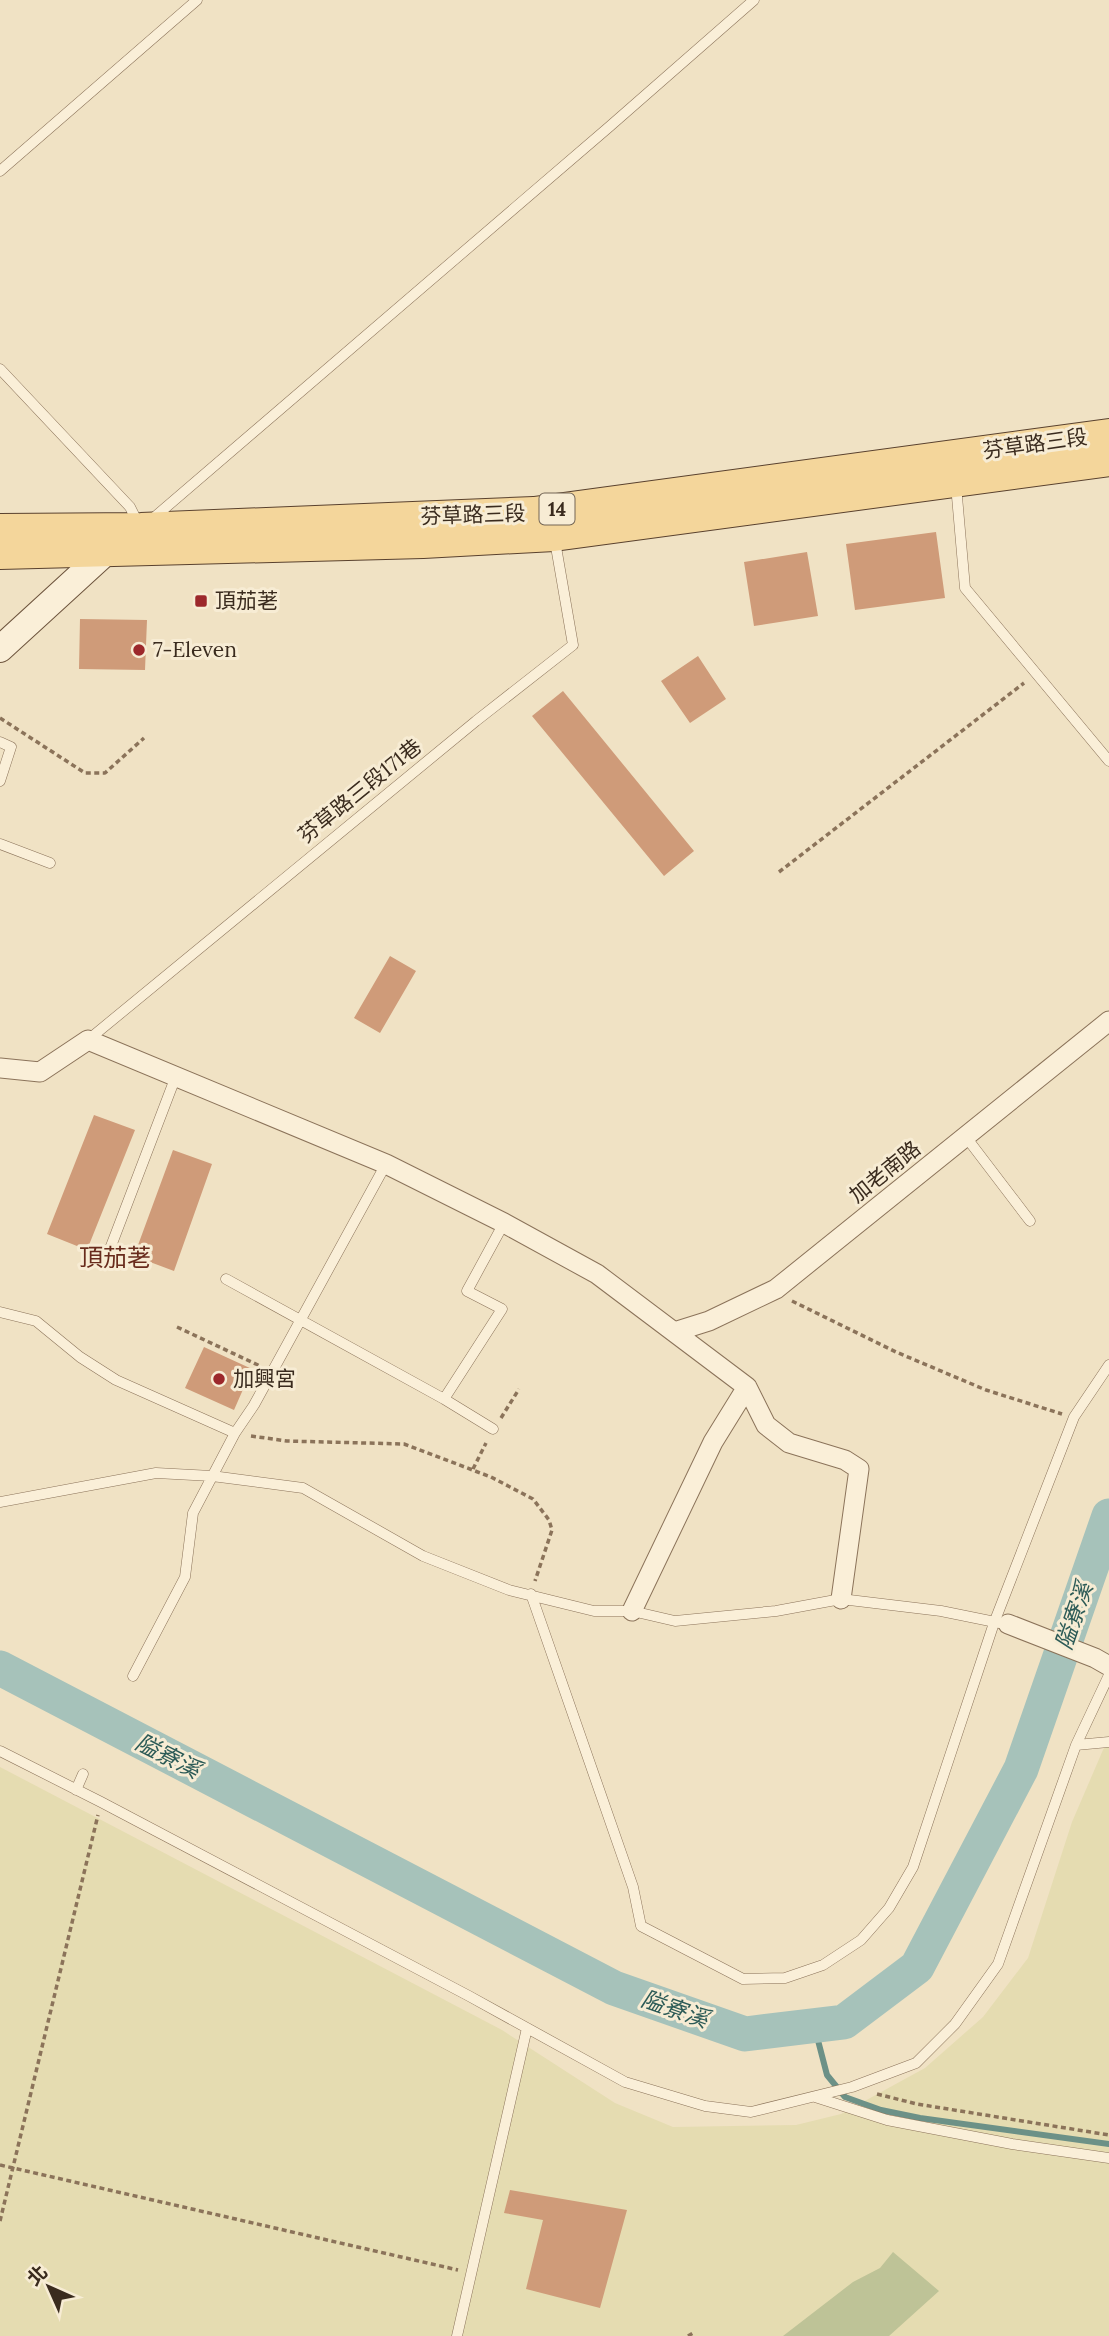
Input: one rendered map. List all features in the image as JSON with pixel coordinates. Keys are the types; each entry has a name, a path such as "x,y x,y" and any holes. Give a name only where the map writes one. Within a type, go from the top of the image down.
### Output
{"main road":[{"name":"芬草路三段","path":"0,529 141,528 534,512 1109,434"},
{"name":"芬草路三段","path":"0,554 423,543 554,536 1109,461"}],"street":[{"path":"0,649 106,552 141,528"},
{"name":"加老南路","path":"674,1332 709,1321 776,1289 1109,1021"},
{"path":"0,1068 40,1072 88,1040 386,1164 504,1223 597,1274 747,1387 766,1424 789,1443 845,1460 859,1469 841,1599"},
{"path":"632,1611 713,1441 747,1387"},
{"path":"1001,1623 1102,1662"}],"lane":[{"path":"0,171 197,0"},
{"path":"0,369 130,507 141,528 589,145 754,0"},
{"path":"955,482 965,588 1109,761"},
{"name":"芬草路三段171巷","path":"88,1040 476,721 573,645 554,536"},
{"path":"0,742 10,747 0,781"},
{"path":"0,844 50,863"},
{"path":"108,1254 176,1076"},
{"path":"966,1137 1030,1221"},
{"path":"133,1676 185,1577 193,1513 386,1164"},
{"path":"444,1399 502,1309 467,1291 504,1223"},
{"path":"226,1279 494,1429"},
{"path":"0,1312 36,1321 80,1357 116,1380 235,1433"},
{"path":"531,1594 634,1887 641,1926 743,1979 785,1978 823,1965 861,1940 889,1908 913,1867 1074,1418 1109,1365"},
{"path":"0,1502 156,1473 212,1476 303,1488 423,1556 509,1590 594,1611 632,1611 675,1621 776,1611 841,1599 941,1611 1001,1623"},
{"path":"0,1751 101,1802 625,2082 705,2106 751,2112 852,2087 916,2063 955,2024 998,1964 1076,1745 1109,1675"},
{"path":"1076,1745 1109,1742"},
{"path":"76,1790 83,1774"},
{"path":"457,2336 527,2028"},
{"path":"814,2097 887,2120 1012,2144 1109,2158"}],"path":[{"path":"779,872 1037,673"},
{"path":"0,718 85,773 105,773 144,738"},
{"path":"776,1289 798,1304 896,1352 986,1390 1074,1418"},
{"path":"177,1327 272,1372"},
{"path":"235,1433 287,1441 404,1444 472,1469 533,1499 549,1520 552,1530 531,1594"},
{"path":"0,2221 101,1802"},
{"path":"852,2087 916,2104 1109,2135"},
{"path":"0,2165 472,2273"},
{"path":"688,2336 693,2333"}],"shaded area":[{"path":"1109,1736 1109,2336 0,2336 0,1767 502,2030 615,2103 673,2127 796,2125 841,2114 925,2068 983,2017 1028,1958 1072,1822"}],"green space":[{"path":"893,2252 939,2291 889,2336 783,2336 853,2282 880,2268"}],"building":[{"path":"936,532 945,598 855,610 846,544"},
{"path":"807,552 818,616 754,626 744,562"},
{"path":"80,619 147,620 145,670 79,669"},
{"path":"698,656 726,699 690,723 661,681"},
{"path":"563,691 694,851 664,876 532,716"},
{"path":"390,956 416,971 380,1033 354,1018"},
{"path":"94,1115 135,1130 87,1250 47,1234"},
{"path":"173,1150 212,1164 174,1271 134,1256"},
{"name":"加興宮","path":"204,1347 252,1369 234,1410 185,1388"},
{"path":"510,2190 627,2210 600,2308 526,2289 543,2220 504,2213"}],"waterway":[{"name":"隘寮溪","path":"0,1668 614,1988 745,2034 844,2022 917,1967 1021,1769 1109,1516"},
{"path":"814,2025 827,2075 845,2097 881,2110 920,2118 1109,2144"}],"place":[{"name":"頂茄荖","path":"201,601"},
{"name":"7-Eleven","path":"139,650"},
{"name":"加興宮","path":"219,1379"}],"district":[{"name":"頂茄荖","path":"115,1258"}]}
